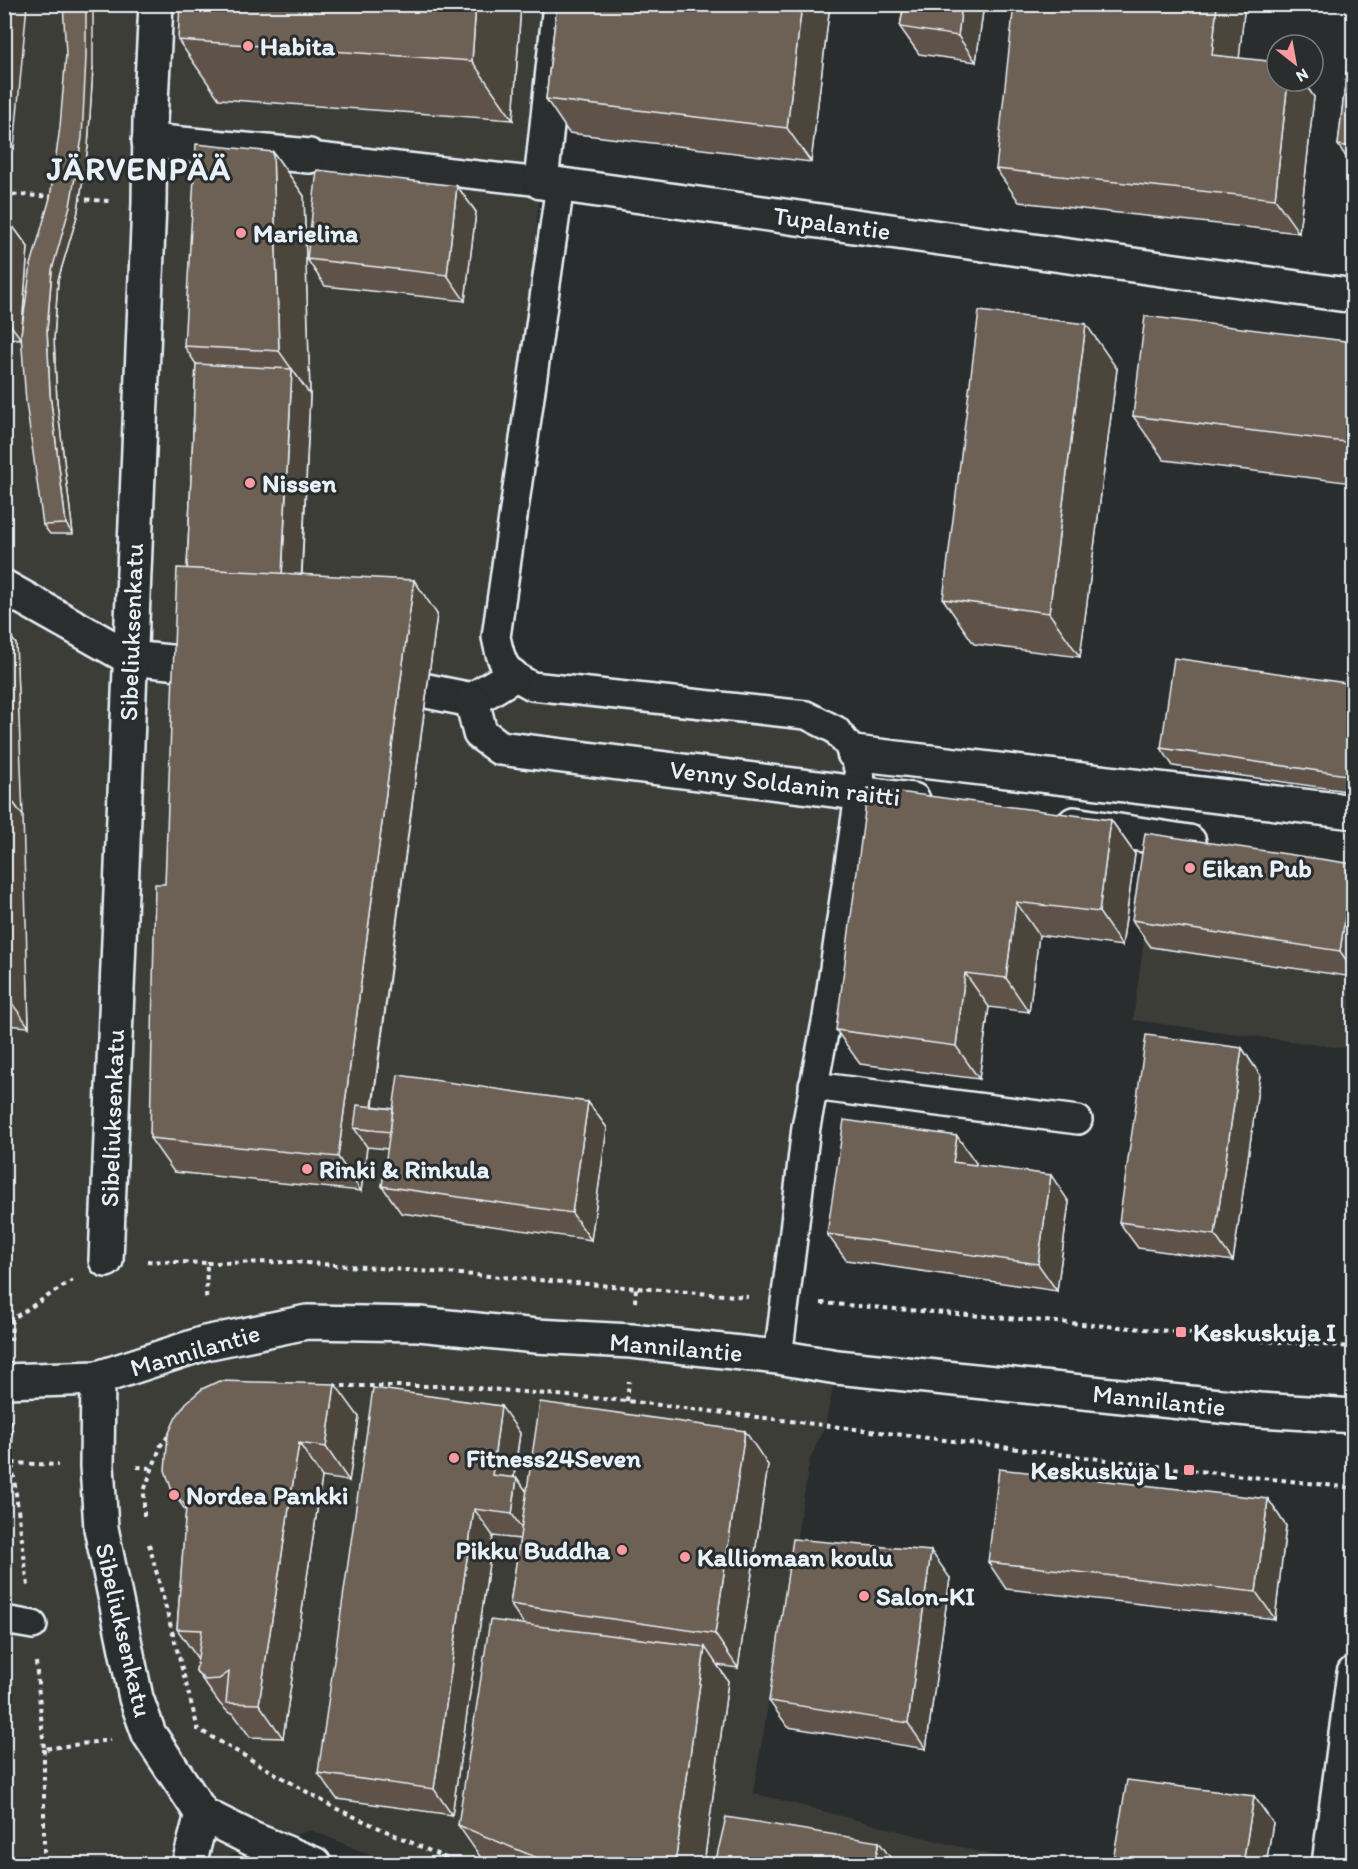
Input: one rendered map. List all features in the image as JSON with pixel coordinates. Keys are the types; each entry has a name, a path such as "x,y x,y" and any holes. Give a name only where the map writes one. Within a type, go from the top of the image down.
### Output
{"street":[{"name":"Sibeliuksenkatu","path":"106,1260 156,4"},
{"path":"551,183 560,4"},
{"path":"149,141 309,156"},
{"name":"Tupalantie","path":"551,183 1353,296"},
{"path":"4,587 130,658 199,665"},
{"path":"427,691 472,700 512,676"},
{"name":"Venny Soldanin raitti","path":"472,700 480,733 500,748 940,804"},
{"name":"Venny Soldanin raitti","path":"854,753 1353,812"},
{"path":"1046,820 1224,847"},
{"name":"Mannilantie","path":"8,1381 98,1378 206,1343 307,1322 419,1324 536,1336 631,1341 778,1357 837,1367 1259,1410 1353,1416"},
{"name":"Sibeliuksenkatu","path":"98,1378 97,1466 101,1528 136,1698 149,1734 202,1814 252,1839 314,1864"},
{"path":"1329,1864 1353,1673"},
{"path":"189,1864 202,1814"}],"lane":[{"name":"Tupalantie","path":"309,156 551,183"},
{"path":"551,183 496,636 500,656 512,676 532,686 806,715 836,730 854,753 861,781 827,1017 806,1127 778,1357"},
{"path":"813,1086 1078,1120"},
{"path":"4,1620 33,1625"}],"path":[{"path":"4,194 60,198"},
{"path":"71,198 149,203"},
{"path":"44,1864 44,1749 33,1625 12,1463 8,1381 12,1319 106,1260 207,1263 206,1343"},
{"path":"323,1387 454,1386 627,1401 1353,1488"},
{"path":"144,1526 144,1491 161,1445 173,1431"},
{"path":"4,1440 12,1442"},
{"path":"147,1537 198,1729"},
{"path":"44,1749 198,1729 335,1808 459,1864"}],"shaded area":[{"path":"5,5 561,5 496,636 512,676 806,715 854,753 778,1356 837,1367 825,1425 810,1459 753,1793 1025,1864 392,1864 311,1830 203,1864 5,1864"},
{"path":"1156,853 1353,879 1354,1028 1351,1049 1133,1020"}],"building":[{"path":"63,4 86,4 86,57 82,138 70,206 52,270 47,330 50,394 66,524 43,525 26,402 21,334 31,265 50,198 60,127 66,54"},
{"path":"180,4 476,4 472,61 178,40"},
{"path":"557,4 802,4 787,128 546,99"},
{"path":"904,4 962,4 958,36 900,27"},
{"path":"1014,4 1217,4 1212,55 1265,61 1265,93 1287,93 1275,199 996,169"},
{"path":"1353,16 1353,147 1338,145"},
{"path":"196,144 273,152 279,351 184,346"},
{"path":"317,170 457,186 447,275 307,259"},
{"path":"4,221 9,221 4,281"},
{"path":"979,311 1086,324 1049,613 943,599"},
{"path":"1145,316 1353,342 1353,443 1133,416"},
{"path":"196,364 292,369 282,574 187,569"},
{"path":"177,568 414,580 338,1157 150,1138 155,884 165,884"},
{"path":"1174,658 1353,684 1353,776 1161,748"},
{"path":"868,788 1111,820 1099,912 1016,902 1006,978 965,973 956,1046 836,1030"},
{"path":"1145,833 1353,864 1340,951 1132,920"},
{"path":"1146,1035 1242,1048 1215,1235 1119,1222"},
{"path":"398,1075 588,1102 572,1213 382,1186"},
{"path":"357,1105 393,1109 390,1132 354,1128"},
{"path":"844,1120 957,1136 953,1162 1051,1175 1038,1264 827,1234"},
{"path":"219,1381 335,1384 326,1447 299,1443 259,1704 226,1703 229,1672 219,1679 205,1680 196,1671 202,1630 177,1629 186,1506 172,1491 165,1470 168,1435 176,1417 186,1403 202,1389"},
{"path":"373,1388 501,1406 492,1475 517,1478 512,1514 474,1509 434,1789 318,1773"},
{"path":"540,1402 745,1431 715,1634 510,1604"},
{"path":"999,1469 1268,1499 1256,1592 988,1562"},
{"path":"793,1539 931,1551 908,1723 769,1701"},
{"path":"490,1620 705,1647 675,1864 552,1864 458,1825"},
{"path":"1127,1780 1254,1796 1243,1864 1131,1864 1113,1860"},
{"path":"726,1817 879,1842 874,1864 715,1864"}],"place":[{"name":"Habita","path":"248,46"},
{"name":"Marielina","path":"241,233"},
{"name":"Nissen","path":"250,483"},
{"name":"Eikan Pub","path":"1190,868"},
{"name":"Rinki & Rinkula","path":"307,1169"},
{"name":"Keskuskuja I","path":"1181,1332"},
{"name":"Fitness24Seven","path":"454,1458"},
{"name":"Keskuskuja L","path":"1189,1470"},
{"name":"Nordea Pankki","path":"174,1495"},
{"name":"Pikku Buddha","path":"622,1550"},
{"name":"Kalliomaan koulu","path":"685,1557"},
{"name":"Salon-KI","path":"864,1596"}],"district":[{"name":"JÄRVENPÄÄ","path":"139,169"}]}
